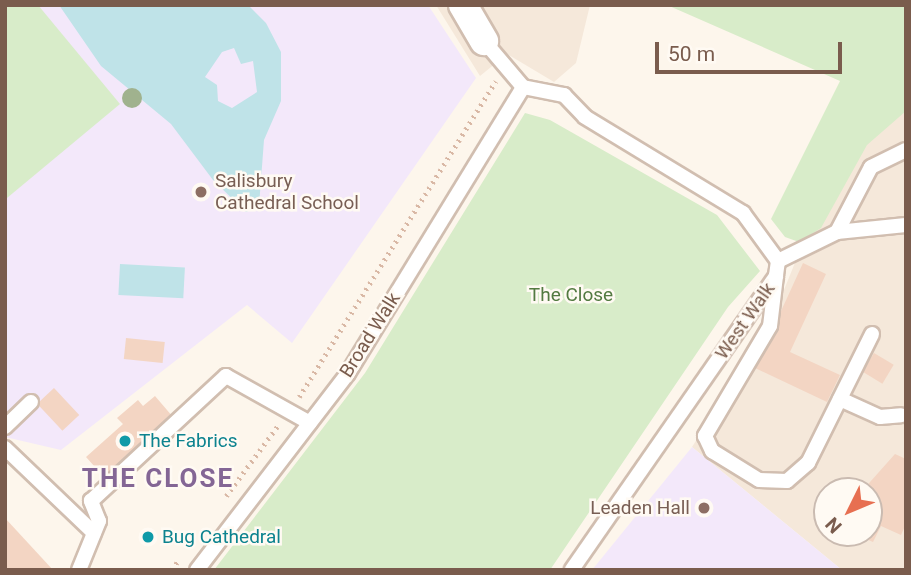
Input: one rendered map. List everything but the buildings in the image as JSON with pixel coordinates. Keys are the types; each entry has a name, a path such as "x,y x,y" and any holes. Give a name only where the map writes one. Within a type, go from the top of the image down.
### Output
{"street":[{"path":"463,5 484,41"}],"lane":[{"path":"484,41 504,69 523,87"},
{"name":"West Walk","path":"523,87 564,94 585,117 743,213 778,261 776,276 572,570"},
{"name":"Broad Walk","path":"197,570 348,373 523,87"},
{"path":"838,232 871,167 906,150"},
{"path":"778,261 838,232 906,225"},
{"path":"776,276 779,297 770,326 705,442 759,480 787,481 808,463 872,334"},
{"path":"79,570 99,521 91,501 226,376 310,423"},
{"path":"840,398 880,417 901,415"},
{"path":"5,427 31,402"},
{"path":"5,448 94,533"}],"path":[{"path":"219,506 327,359 504,69"},
{"path":"172,570 187,549"}],"shaded area":[{"name":"Salisbury Cathedral School","path":"5,5 428,5 476,78 292,343 247,305 61,450 5,437"},
{"path":"436,5 590,5 576,63 554,82 507,54 480,76"},
{"path":"906,77 906,570 842,570 814,547 883,547 883,477 813,477 813,546 692,447 771,322 862,97"},
{"name":"Leaden Hall","path":"692,447 842,570 592,570"}],"green space":[{"path":"5,5 38,5 120,104 7,198"},
{"path":"667,5 906,5 906,111 867,145 821,228 799,242 785,237 771,219 840,81"},
{"name":"The Close","path":"525,113 550,120 717,215 760,271 728,307 550,570 214,570 365,373"}],"water":[{"path":"59,5 248,5 266,23 281,52 281,101 264,140 259,206 246,212 213,180 171,124 101,66","holes":["234,48 241,64 253,61 257,92 232,108 218,101 217,85 205,77 222,52"]},
{"path":"120,264 185,267 183,298 118,295"}],"place":[{"name":"Salisbury Cathedral School","path":"201,192"},
{"name":"The Fabrics","path":"125,441"},
{"name":"Leaden Hall","path":"704,508"},
{"name":"Bug Cathedral","path":"148,537"}],"district":[{"name":"THE CLOSE","path":"158,479"}]}
